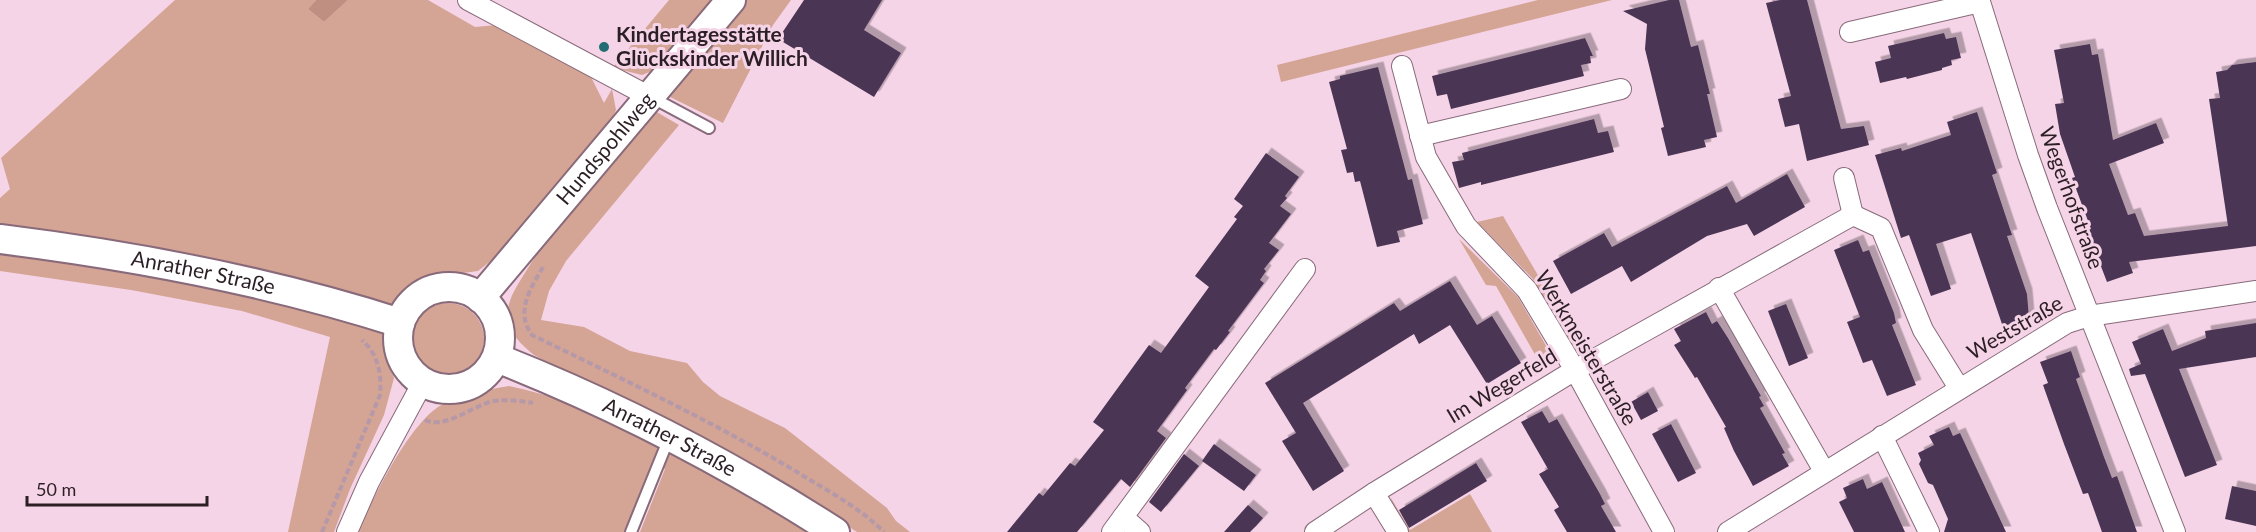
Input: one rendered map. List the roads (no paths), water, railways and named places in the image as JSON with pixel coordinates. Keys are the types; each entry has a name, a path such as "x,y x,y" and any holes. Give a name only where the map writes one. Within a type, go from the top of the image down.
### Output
{"street":[{"path":"468,0 650,97"},
{"name":"Hundspohlweg","path":"480,297 731,0"},
{"name":"Wegerhofstraße","path":"1850,32 1980,2 2028,155 2175,532"},
{"name":"Werkmeisterstraße","path":"1402,66 1426,157 1466,226 1527,290 1575,370 1664,532"},
{"path":"1420,136 1621,89"},
{"path":"1844,178 1853,215 1881,228 1923,330 1959,388"},
{"name":"Im Wegerfeld","path":"1315,532 1374,493 1575,370 1853,215"},
{"name":"Anrather Straße","path":"0,239 139,259 250,281 334,302 400,323"},
{"path":"1140,532 1117,525 1305,269"},
{"path":"449,287 465,289 480,297 491,308 498,323 500,339 497,358 479,379 466,386 444,388 423,381 410,370 402,356 398,340 400,323 407,309 418,297 433,290 449,287"},
{"path":"1719,288 1824,471"},
{"name":"Weststraße","path":"1728,532 2067,322 2089,316 2256,291"},
{"name":"Anrather Straße","path":"497,358 609,405 670,435 780,497 835,532"},
{"path":"347,532 369,482 423,381"},
{"path":"1882,436 1929,532"},
{"path":"1374,493 1398,532"}],"lane":[{"path":"650,97 709,128"},
{"path":"631,532 670,435"}],"place":[{"name":"Kindertagesstätte Glückskinder Willich","path":"604,47"}]}
